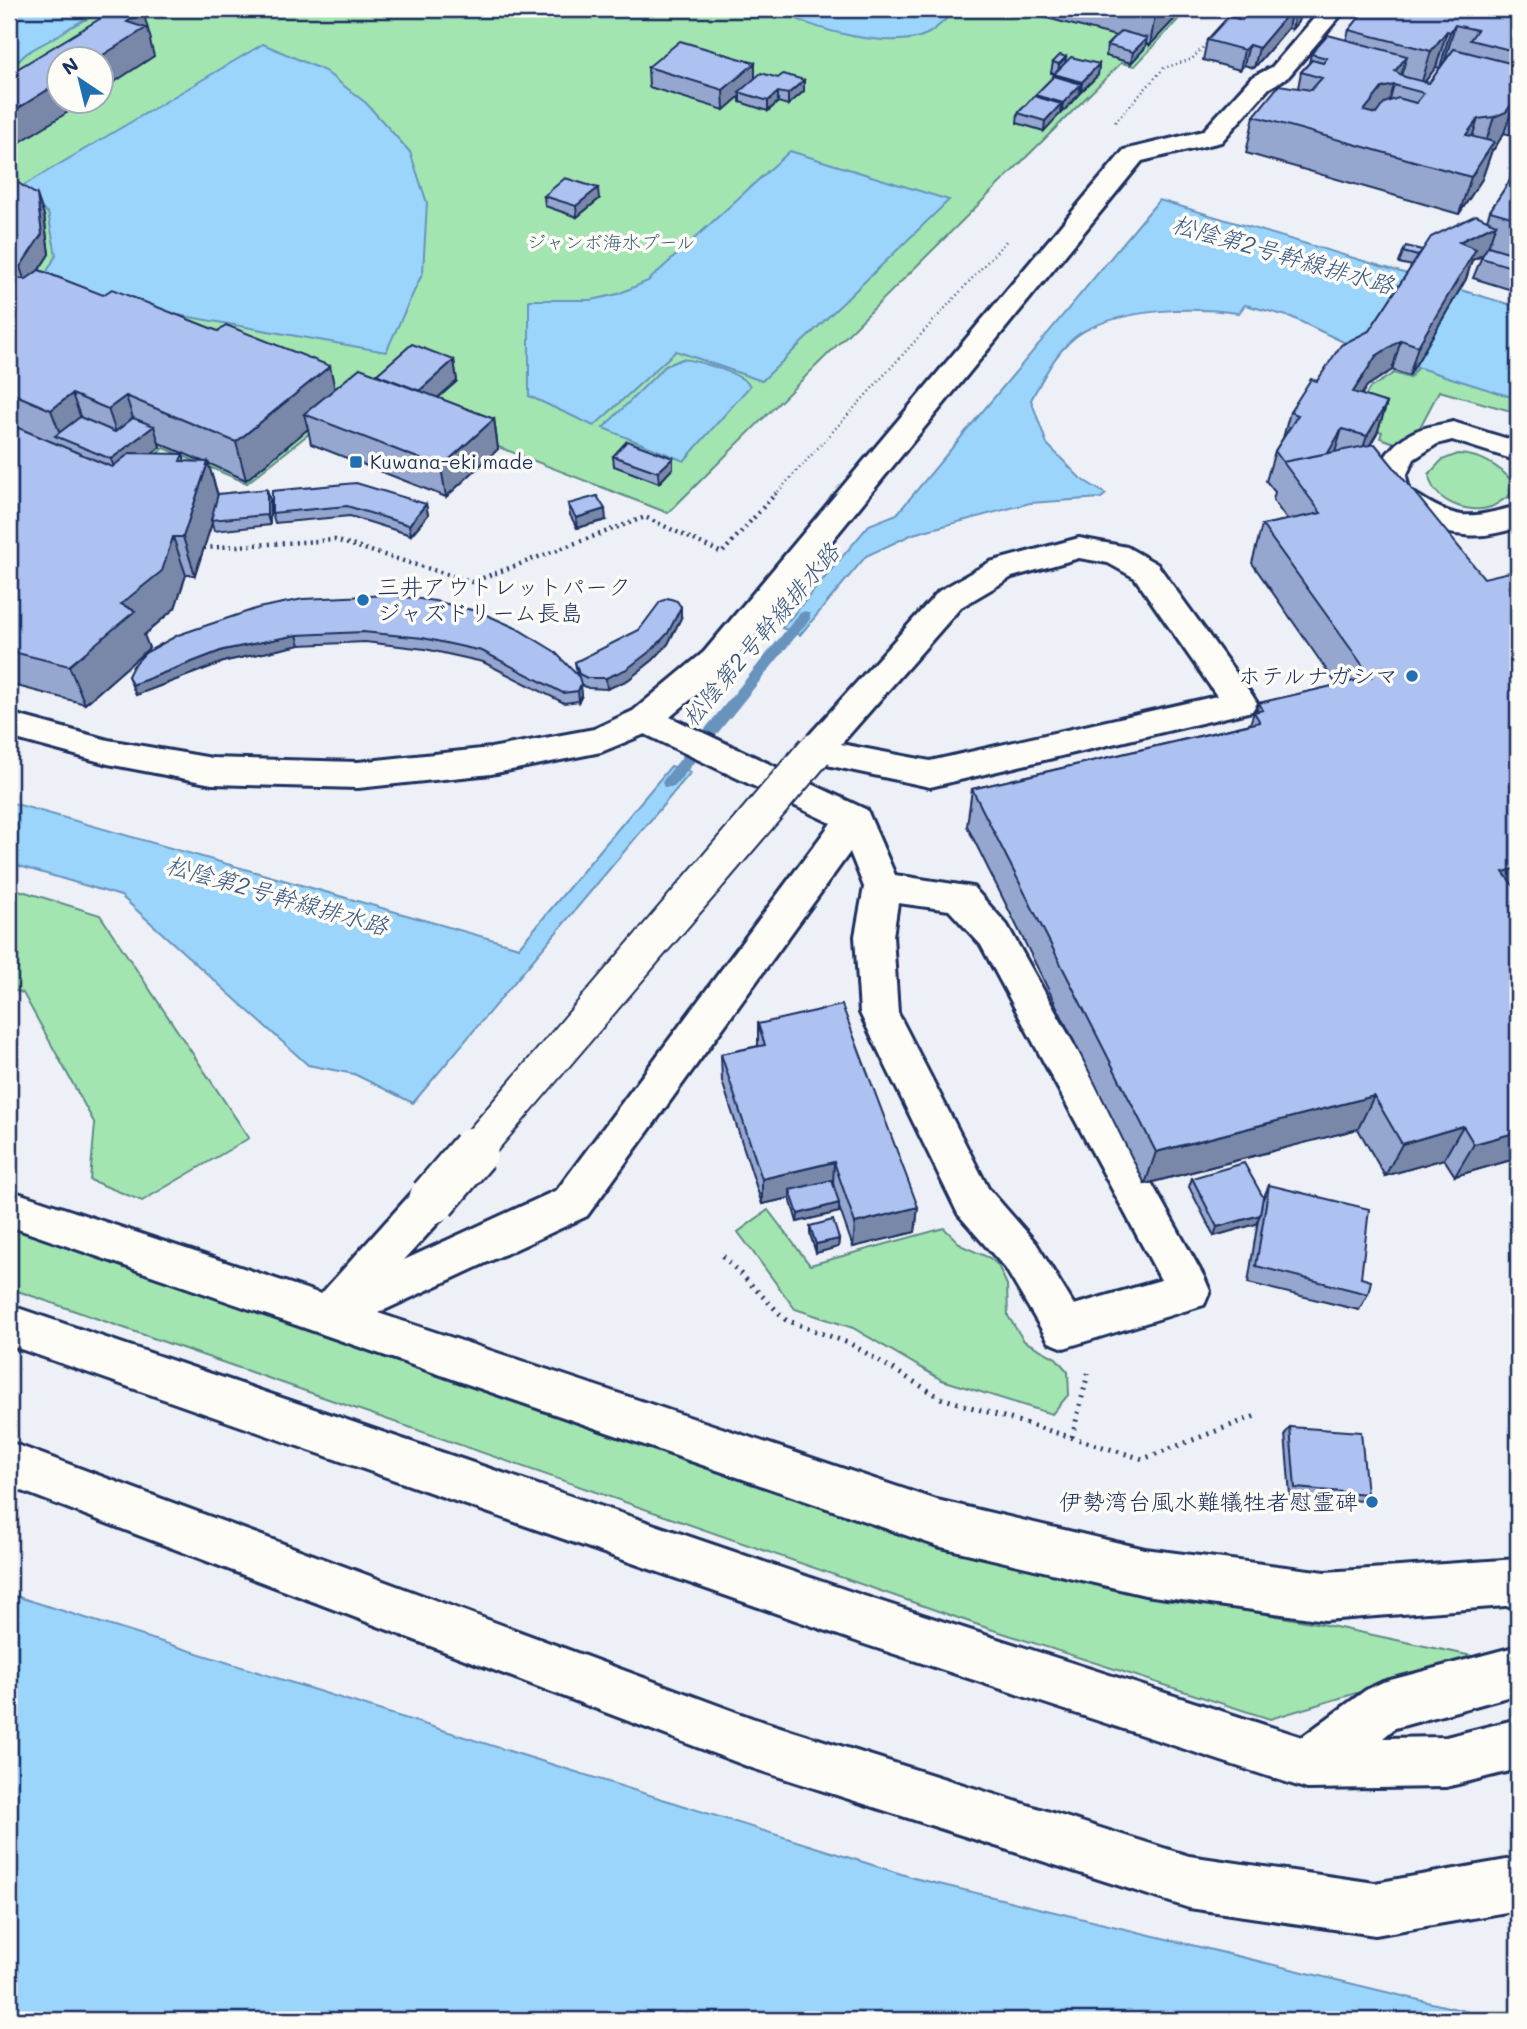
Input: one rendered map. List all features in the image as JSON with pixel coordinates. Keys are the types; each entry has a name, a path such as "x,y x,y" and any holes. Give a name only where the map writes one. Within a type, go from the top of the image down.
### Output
{"street":[{"path":"9,725 108,752 212,771 358,775 491,761 601,740 645,720 716,660 1133,155 1212,137 1260,83 1280,72 1334,9"},
{"path":"1518,452 1453,432 1427,437 1401,454 1391,476 1395,495 1434,519 1474,526 1511,520 1518,516"},
{"path":"328,1316 433,1199 815,751 950,599 1001,569 1079,548 1116,554 1146,570 1240,703 930,774 815,751"},
{"path":"645,720 854,819 882,887 874,936 879,1013 973,1201 1021,1255 1064,1328 1189,1291 994,935 960,897 882,887"},
{"path":"328,1316 572,1203 854,819"},
{"path":"9,1208 937,1523 1145,1572 1325,1596 1518,1582"},
{"path":"9,1325 864,1620 1307,1764 1446,1762 1518,1744"},
{"path":"9,1464 752,1743 1189,1882 1375,1909 1518,1884"},
{"path":"1307,1764 1383,1707 1518,1670"}],"path":[{"path":"1227,22 1236,12"},
{"path":"1107,130 1164,68 1192,59 1219,31"},
{"path":"204,548 335,540 472,582 645,517 722,553 1013,233"},
{"path":"723,1256 786,1320 851,1344 941,1398 1143,1459 1258,1415"},
{"path":"1064,1328 1089,1367 1072,1437"}],"green space":[{"name":"ジャンボ海水プール","path":"9,9 1188,9 1135,66 1121,63 668,513 360,393 247,483 164,448 120,483 9,426"},
{"path":"1418,367 1518,399 1518,413 1439,391 1418,431 1397,444 1380,438 1382,432 1349,422 1370,388 1394,373 1410,378"},
{"path":"1458,454 1482,459 1501,471 1513,482 1511,495 1494,506 1482,509 1462,507 1443,498 1436,492 1429,474 1442,460"},
{"path":"9,887 100,915 249,1138 142,1201 90,1180 95,1124 23,993 9,989"},
{"path":"768,1210 810,1265 944,1228 962,1246 990,1258 998,1265 1007,1285 1008,1316 1024,1341 1056,1358 1068,1372 1069,1394 1052,1414 942,1380 853,1328 795,1309 738,1232"},
{"path":"9,1225 911,1531 1122,1589 1316,1623 1477,1657 1270,1719 987,1628 9,1288"}],"water":[{"path":"9,9 109,9 78,23 32,50 20,59 9,74"},
{"path":"779,9 956,9 927,34 912,39 894,40 830,31 792,17"},
{"path":"263,44 325,71 366,103 410,152 427,203 423,272 386,352 37,290 56,255 48,213 14,191"},
{"path":"790,151 949,200 762,381 676,351 594,426 529,396 529,300 592,300 618,294 648,281"},
{"path":"1159,200 1518,307 1518,399 1356,348 1291,317 1245,305 1239,313 1160,311 1101,323 1084,331 1067,344 1031,400 1047,444 1080,478 1106,494 1101,498 1030,503 913,534 866,556 800,635 782,628 869,525 897,514"},
{"path":"682,359 729,372 750,386 684,461 603,428 665,366"},
{"path":"671,766 691,772 413,1103 354,1074 308,1065 121,896 9,863 9,802 519,947"},
{"path":"9,1594 914,1878 1502,2020 9,2020"}],"building":[{"path":"116,9 143,11 127,22 146,28 116,47 55,46"},
{"path":"1251,9 1292,9 1259,48 1249,45 1244,50 1207,40 1229,16 1242,20"},
{"path":"1366,9 1518,9 1518,52 1470,40 1477,30 1455,25 1431,51 1349,30"},
{"path":"1121,31 1147,38 1133,52 1107,45"},
{"path":"1328,35 1407,56 1395,71 1405,77 1429,83 1454,49 1518,65 1518,96 1506,112 1478,119 1466,135 1494,142 1471,177 1254,116 1279,85 1311,90 1322,78 1301,72 1312,60 1323,63 1327,58 1311,54","holes":["1394,85 1424,93 1416,103 1398,98 1384,103 1376,114 1364,111 1382,88"]},
{"path":"680,41 755,63 723,90 648,67"},
{"path":"46,52 46,91 9,114 9,74"},
{"path":"1060,55 1066,57 1059,64 1053,62"},
{"path":"1071,57 1099,64 1082,82 1054,74"},
{"path":"761,73 778,78 783,74 804,80 788,94 778,92 768,101 739,92"},
{"path":"1054,76 1081,84 1063,103 1035,95"},
{"path":"1034,96 1061,104 1045,121 1018,113"},
{"path":"1518,168 1518,219 1490,211"},
{"path":"9,177 37,195 42,234 20,267 9,264"},
{"path":"565,178 598,188 576,206 544,196"},
{"path":"1476,215 1496,224 1459,242 1476,249 1418,346 1401,340 1376,356 1353,392 1387,403 1367,436 1342,429 1328,453 1283,462 1275,451 1298,415 1290,412 1311,379 1317,381 1341,345 1369,331 1431,237"},
{"path":"1406,246 1422,250 1418,256 1403,252"},
{"path":"1488,246 1518,255 1518,269 1481,258"},
{"path":"39,270 103,295 112,289 218,331 226,325 330,366 236,442 126,396 108,409 72,394 51,410 9,392 9,274 25,280"},
{"path":"412,344 454,360 419,391 376,375"},
{"path":"360,368 494,419 441,467 304,414"},
{"path":"80,417 115,432 133,418 154,426 111,459 55,436"},
{"path":"9,424 112,467 130,453 183,454 180,461 208,462 183,537 173,537 162,571 121,604 135,611 69,666 9,651"},
{"path":"627,441 673,458 658,472 613,456"},
{"path":"1375,444 1484,578 1518,570 1518,868 1503,872 1518,892 1518,1132 1474,1144 1463,1126 1402,1144 1374,1096 1156,1152 972,789 1260,722 1254,712 1263,710 1259,703 1371,677 1262,525 1321,513 1283,462"},
{"path":"356,483 426,504 409,525 347,506 272,513 272,491"},
{"path":"267,489 267,515 211,520 218,494"},
{"path":"597,496 605,509 576,518 568,504"},
{"path":"389,595 435,601 480,612 516,628 554,651 579,677 581,684 578,691 563,693 482,651 423,638 363,632 297,635 223,650 132,685 128,676 145,653 178,635 258,608 303,599"},
{"path":"668,598 677,601 681,607 668,633 653,649 627,669 606,678 587,678 579,674 575,662 639,630 660,602"},
{"path":"842,1005 918,1207 855,1223 834,1162 762,1179 721,1054 765,1045 758,1024"},
{"path":"1244,1163 1263,1197 1260,1215 1217,1227 1192,1178"},
{"path":"832,1180 839,1203 798,1214 790,1190"},
{"path":"1269,1185 1369,1209 1361,1278 1371,1281 1368,1294 1256,1266"},
{"path":"833,1220 839,1239 816,1244 810,1226"},
{"path":"1290,1427 1361,1432 1367,1494 1295,1488"}],"waterway":[{"name":"松陰第2号幹線排水路","path":"669,783 805,616"}],"place":[{"name":"Kuwana-eki made","path":"356,462"},
{"name":"三井アウトレットパーク ジャズドリーム長島","path":"363,600"},
{"name":"ホテルナガシマ","path":"1412,676"},
{"name":"伊勢湾台風水難犠牲者慰霊碑","path":"1372,1502"}]}
